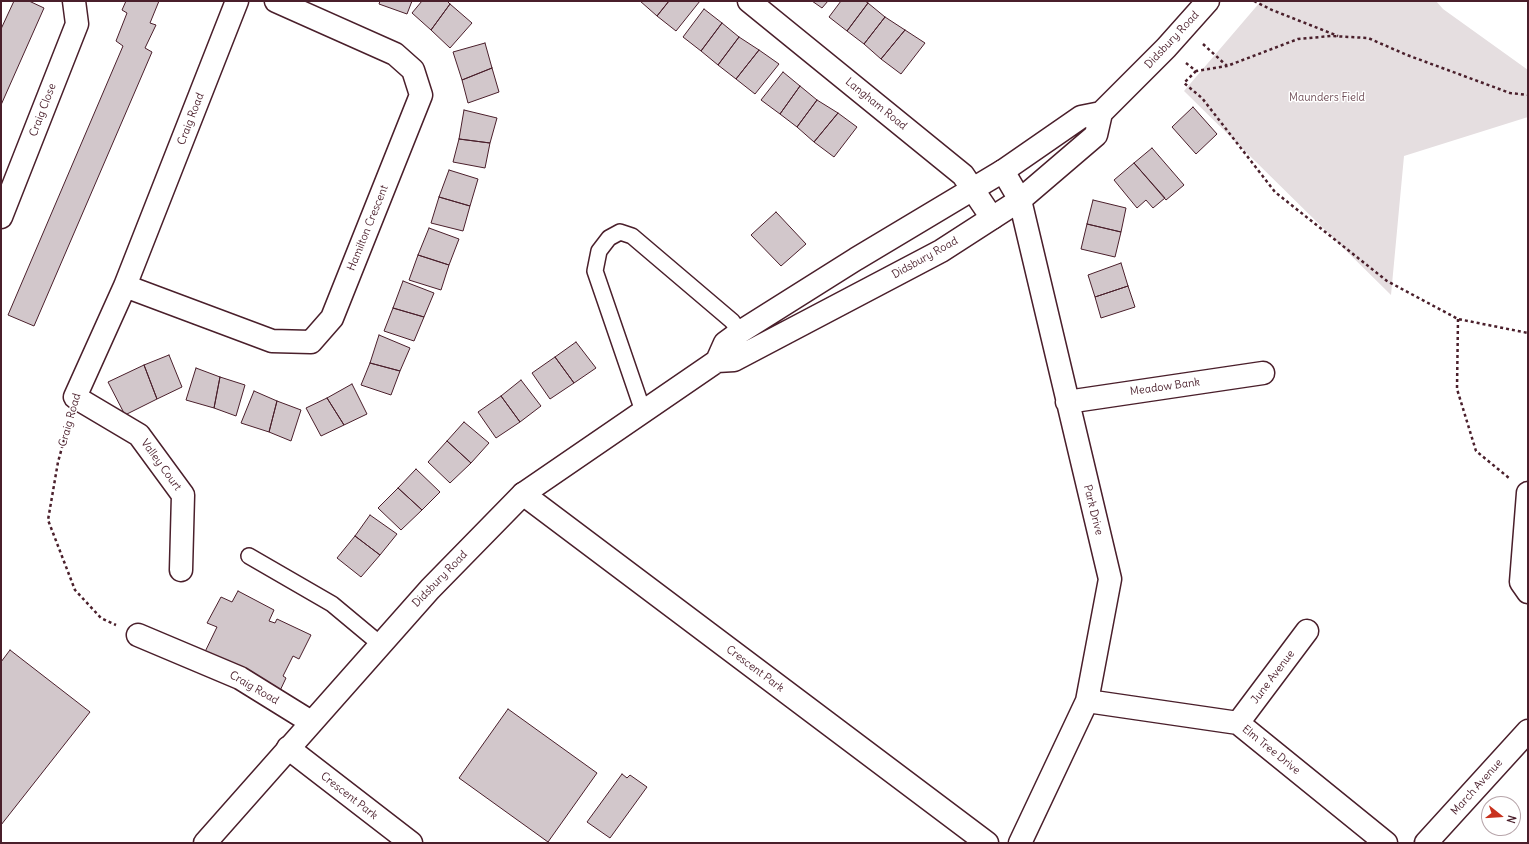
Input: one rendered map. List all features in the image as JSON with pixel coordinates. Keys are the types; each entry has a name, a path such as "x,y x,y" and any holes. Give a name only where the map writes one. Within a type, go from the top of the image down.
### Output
{"street":[{"name":"Craig Close","path":"1,217 77,24 74,1"},
{"name":"Craig Road","path":"75,397 125,286 237,1"},
{"name":"Hamilton Crescent","path":"125,286 272,341 311,342 332,318 421,95 413,70 395,54 276,1"},
{"name":"Langham Road","path":"749,1 963,175 974,189 992,218"},
{"name":"Didsbury Road","path":"205,843 430,589 523,494 717,361 734,360 941,251 1020,200 1096,135 1101,113 1166,48 1208,1"},
{"path":"717,361 725,343 740,332 856,259 1003,171 1081,117 1101,113"},
{"name":"Park Drive","path":"1003,171 1020,200 1110,579 1087,701 1020,843"},
{"name":"Meadow Bank","path":"1067,402 1262,373"},
{"name":"Valley Court","path":"75,397 139,435 183,495 181,570"},
{"path":"1527,493 1521,582 1528,592"},
{"name":"Crescent Park","path":"523,494 987,843"},
{"name":"June Avenue","path":"1238,723 1307,631"},
{"name":"Craig Road","path":"138,636 240,678 311,722"},
{"name":"Elm Tree Drive","path":"1087,701 1238,723 1386,843"},
{"name":"March Avenue","path":"1426,843 1528,731"},
{"name":"Crescent Park","path":"288,748 411,843"}],"lane":[{"path":"643,411 595,271 599,251 609,238 620,232 632,236 732,320 740,332"},
{"path":"249,556 332,604 380,644"}],"path":[{"path":"1254,1 1272,10 1341,37"},
{"path":"1184,28 1227,66"},
{"path":"1528,95 1510,93 1407,55 1368,38 1341,37 1298,39 1227,66 1196,71 1184,83 1202,98 1275,192 1387,281 1458,319 1528,333"},
{"path":"1166,48 1196,71"},
{"path":"1458,319 1457,389 1476,451 1527,493"},
{"name":"Craig Road","path":"75,397 58,462 48,520 75,590 101,618 138,636"}],"green space":[{"name":"Maunders Field","path":"1261,1 1436,1 1443,9 1528,70 1528,117 1404,156 1391,295 1184,91"}],"building":[{"path":"14,1 29,1 44,8 1,105 1,29"},
{"path":"126,1 159,1 150,23 156,25 145,48 152,52 34,326 8,315 123,46 116,41 127,13 122,10"},
{"path":"380,1 412,1 407,14 379,4"},
{"path":"422,1 447,1 450,4 431,30 412,13"},
{"path":"640,1 669,1 657,16"},
{"path":"669,1 700,1 676,31 657,16"},
{"path":"812,1 828,1 822,8"},
{"path":"841,1 865,1 868,3 847,31 829,17"},
{"path":"868,3 885,17 864,44 847,31"},
{"path":"450,4 472,23 450,48 431,30"},
{"path":"704,9 722,23 701,51 683,37"},
{"path":"885,17 905,30 881,59 864,44"},
{"path":"722,23 739,37 718,65 701,51"},
{"path":"905,30 925,43 901,74 881,59"},
{"path":"739,37 759,50 736,79 718,65"},
{"path":"485,43 492,68 462,80 453,52"},
{"path":"759,50 779,64 755,94 736,79"},
{"path":"492,68 499,92 468,103 462,80"},
{"path":"783,72 800,86 780,114 761,100"},
{"path":"800,86 817,100 797,127 780,114"},
{"path":"817,100 838,113 814,142 797,127"},
{"path":"1193,107 1217,134 1196,154 1172,127"},
{"path":"464,110 497,118 490,143 459,139"},
{"path":"838,113 857,127 834,157 814,142"},
{"path":"459,139 490,143 485,168 453,162"},
{"path":"1152,148 1184,185 1166,200 1134,163"},
{"path":"1134,163 1165,198 1153,208 1146,200 1137,208 1114,180"},
{"path":"449,170 478,179 470,206 439,197"},
{"path":"439,197 470,206 463,231 431,223"},
{"path":"1093,200 1126,208 1121,232 1087,224"},
{"path":"776,212 806,244 781,266 751,235"},
{"path":"1087,224 1121,232 1115,257 1081,249"},
{"path":"429,228 459,239 449,265 418,255"},
{"path":"418,255 449,265 441,290 409,280"},
{"path":"1121,263 1128,286 1095,297 1088,275"},
{"path":"403,281 434,293 424,317 393,308"},
{"path":"1128,286 1135,307 1101,318 1095,297"},
{"path":"393,308 424,317 414,341 384,331"},
{"path":"379,335 410,348 400,371 370,363"},
{"path":"576,342 596,368 574,383 555,357"},
{"path":"169,355 182,387 157,399 144,365"},
{"path":"555,357 574,383 550,399 532,373"},
{"path":"370,363 400,371 391,395 361,385"},
{"path":"144,365 157,399 125,415 108,382"},
{"path":"196,368 220,377 214,408 186,400"},
{"path":"220,377 245,385 236,416 214,408"},
{"path":"521,380 541,406 520,422 501,396"},
{"path":"352,384 367,414 344,425 327,398"},
{"path":"254,391 277,401 269,432 241,423"},
{"path":"501,396 520,422 496,438 478,412"},
{"path":"327,398 344,425 321,436 306,408"},
{"path":"277,401 301,410 291,441 269,432"},
{"path":"464,422 489,443 471,463 447,441"},
{"path":"447,441 471,463 450,483 428,462"},
{"path":"416,469 440,492 422,510 398,488"},
{"path":"398,488 422,510 401,530 378,508"},
{"path":"370,515 397,534 380,555 355,536"},
{"path":"355,536 380,555 361,577 337,558"},
{"path":"238,591 274,610 269,621 275,623 277,619 311,635 299,659 293,656 283,676 286,678 277,697 202,658 217,627 207,623 221,597 232,602"},
{"path":"10,650 90,712 1,825 1,662"},
{"path":"508,709 597,773 548,842 459,778"},
{"path":"622,774 627,778 630,775 647,787 610,838 587,822"}]}
